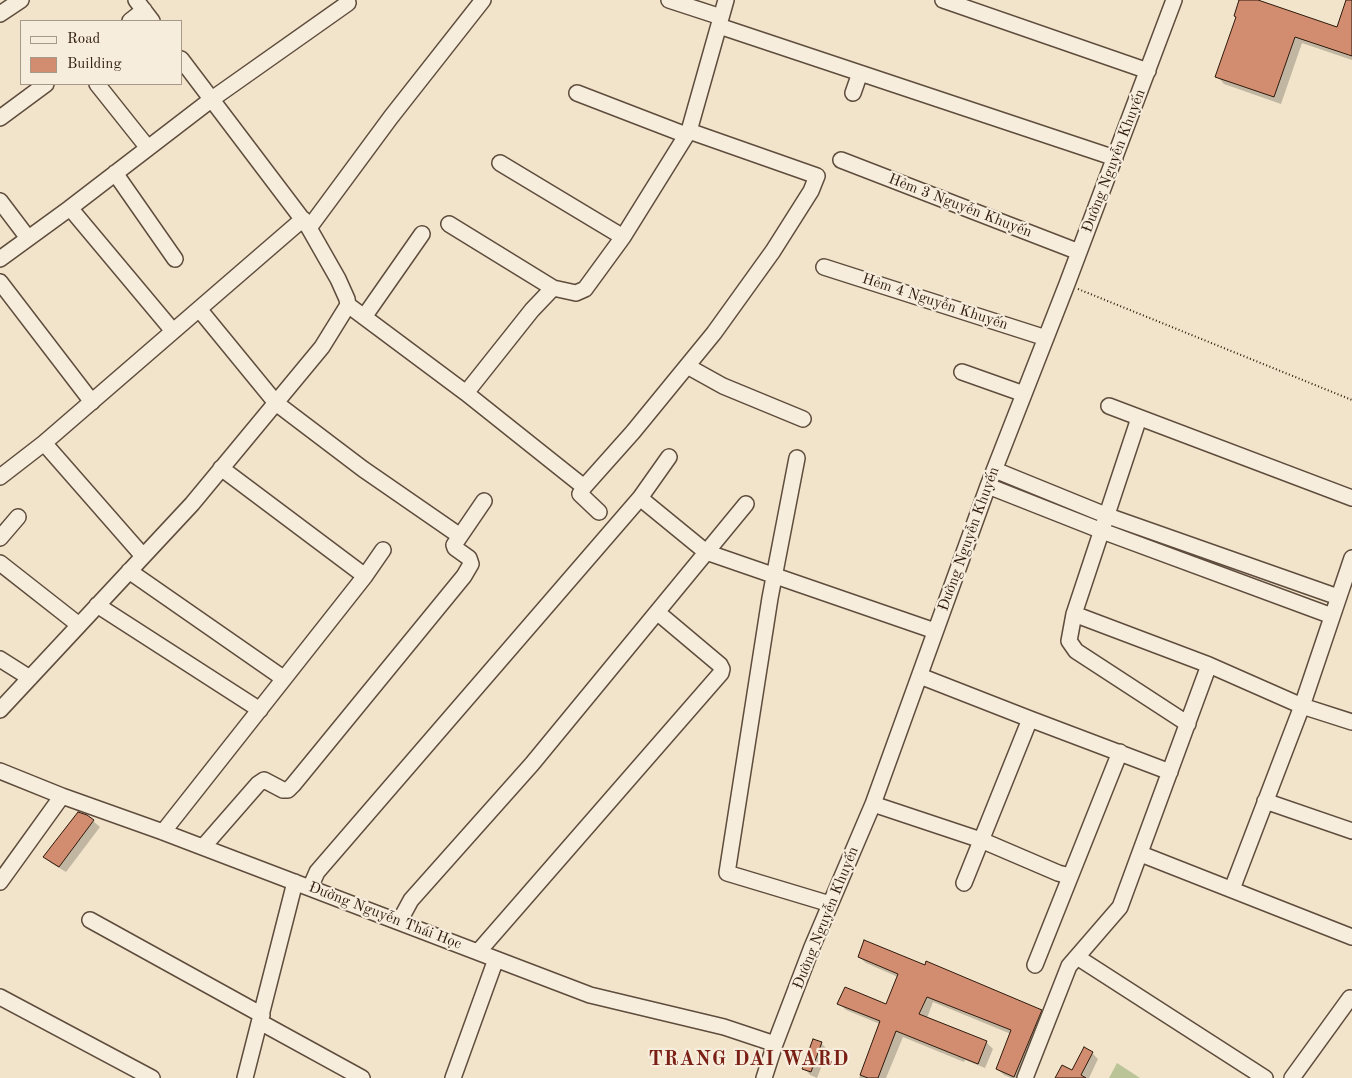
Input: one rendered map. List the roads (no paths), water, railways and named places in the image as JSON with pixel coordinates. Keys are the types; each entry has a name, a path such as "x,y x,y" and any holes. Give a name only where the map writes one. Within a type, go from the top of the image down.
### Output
{"street":[{"path":"0,14 21,0"},
{"path":"0,477 44,443 199,309 306,223 483,0"},
{"path":"669,0 860,73 1115,158"},
{"path":"449,224 553,288 576,293 586,289 623,237 688,133 726,0"},
{"path":"943,0 1148,71"},
{"name":"Đường Nguyễn Khuyến","path":"764,1078 775,1044 830,904 873,804 988,486 1067,284 1174,0"},
{"path":"0,259 212,99 348,2"},
{"path":"131,20 144,11"},
{"path":"0,710 192,504 322,348 348,306 338,279 306,223 182,60"},
{"path":"853,92 860,73"},
{"path":"0,118 45,85"},
{"path":"98,85 148,148"},
{"path":"577,93 688,133 817,176 811,191 773,251 714,333 633,432 584,487 580,494 599,512"},
{"name":"Hẻm 3 Nguyễn Khuyến","path":"841,160 1079,252"},
{"path":"500,163 623,237"},
{"path":"115,173 175,259"},
{"path":"0,201 28,238"},
{"path":"70,208 173,331"},
{"path":"364,317 422,234"},
{"name":"Hẻm 4 Nguyễn Khuyến","path":"824,267 1046,338"},
{"path":"0,282 92,402"},
{"path":"466,393 532,310 553,288"},
{"path":"348,306 466,393 584,487"},
{"path":"199,309 276,403 363,469 460,536"},
{"path":"687,366 723,386 803,419"},
{"path":"962,372 1024,394"},
{"path":"1108,406 1352,498"},
{"path":"1139,418 1074,614 1069,641 1076,651 1188,724"},
{"path":"44,443 143,556"},
{"path":"310,888 317,872 640,498 669,457"},
{"path":"797,458 774,577 727,873 830,904"},
{"path":"221,468 365,576"},
{"path":"995,470 1108,516 1338,597"},
{"path":"988,486 1102,531 1332,616"},
{"path":"640,498 706,552 935,631"},
{"path":"203,847 258,784 267,780 283,790 288,790 293,785 469,569 471,564 468,558 455,547 460,536 484,501"},
{"path":"399,922 411,900 532,764 746,504"},
{"path":"0,538 18,517"},
{"path":"163,832 365,576 383,550"},
{"path":"1232,889 1302,706 1352,558"},
{"path":"0,563 79,625"},
{"path":"129,571 284,678"},
{"path":"97,605 260,710"},
{"path":"478,952 721,673 720,665 657,612"},
{"path":"1074,614 1209,665 1302,706 1352,722"},
{"path":"0,659 30,678"},
{"path":"1024,1078 1069,966 1120,907 1209,665"},
{"path":"920,676 1030,720 1170,772"},
{"path":"964,883 1030,720"},
{"path":"1035,965 1120,752"},
{"name":"Đường Nguyễn Thái Học","path":"0,771 590,995 724,1027 775,1044"},
{"path":"0,882 62,796"},
{"path":"1265,801 1352,831"},
{"path":"873,804 981,840 1069,876"},
{"path":"1141,854 1352,937"},
{"path":"245,1078 295,882"},
{"path":"90,920 362,1078"},
{"path":"1077,957 1265,1078"},
{"path":"452,1078 496,958"},
{"path":"0,997 152,1078"},
{"path":"1292,1078 1350,998"}],"district":[{"name":"TRANG DAI WARD","path":"749,1060"}]}
